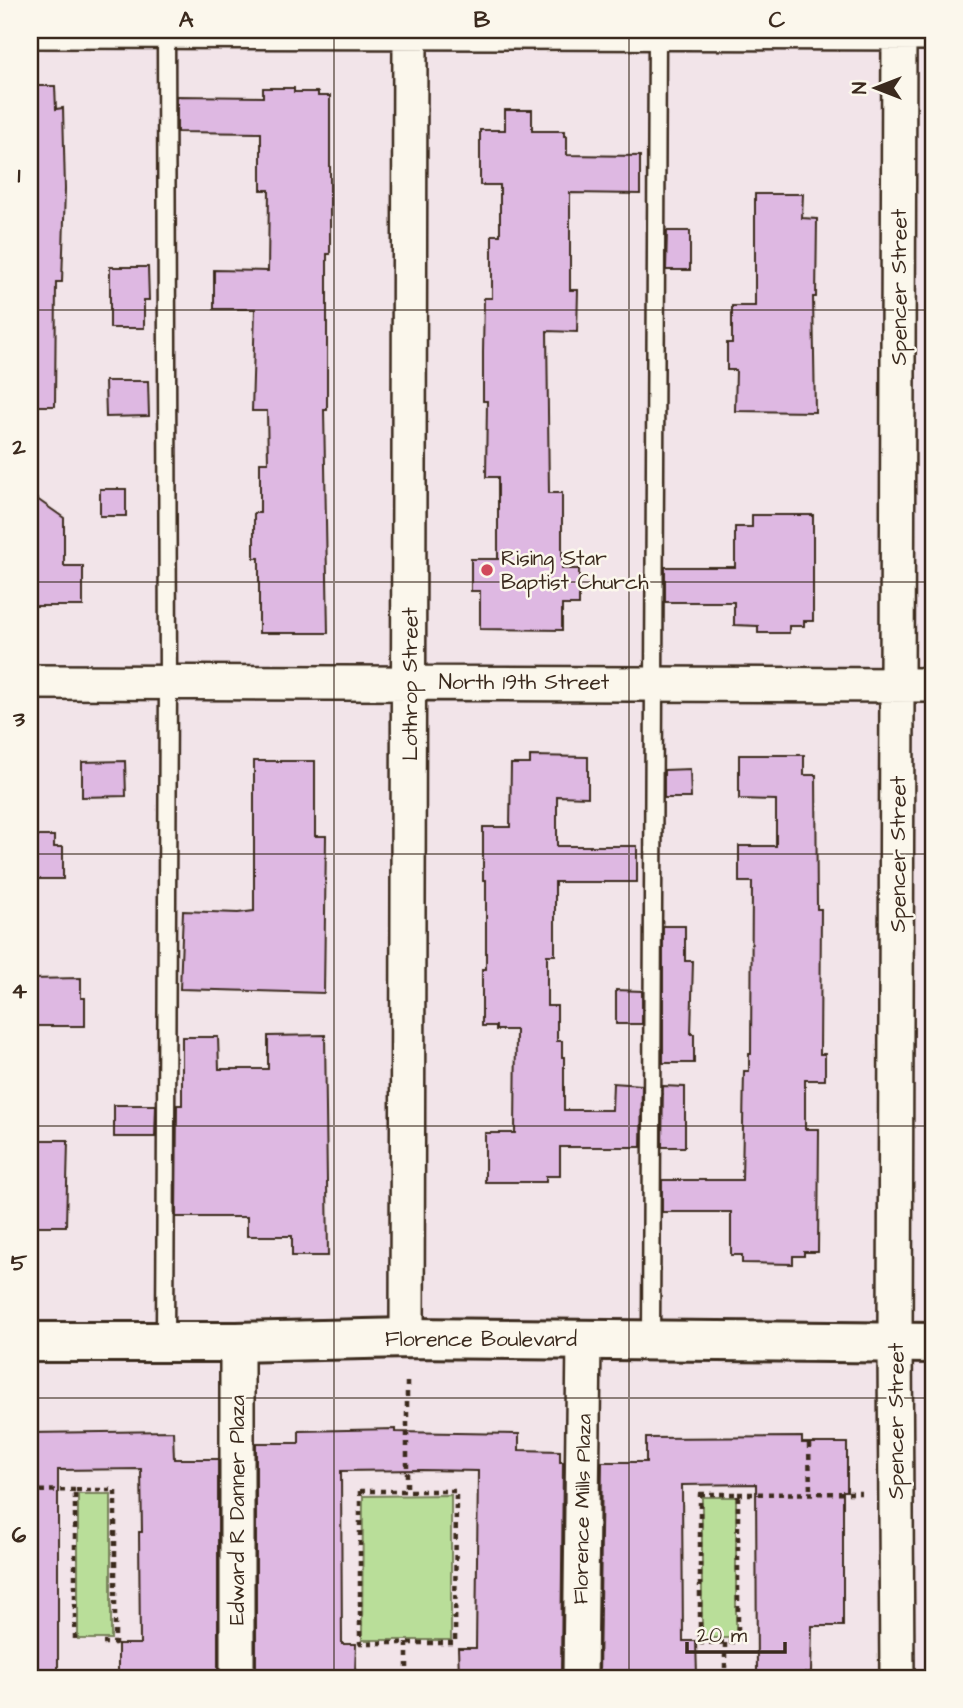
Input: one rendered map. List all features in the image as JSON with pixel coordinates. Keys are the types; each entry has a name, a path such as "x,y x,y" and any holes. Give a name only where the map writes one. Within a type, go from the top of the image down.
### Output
{"street":[{"path":"30,30 933,33"},
{"name":"Lothrop Street","path":"407,1338 410,30"},
{"name":"Spencer Street","path":"897,1678 895,1343 899,31"},
{"name":"North 19th Street","path":"30,682 933,685"},
{"name":"Florence Boulevard","path":"30,1342 237,1342 407,1338 933,1343"},
{"name":"Florence Mills Plaza","path":"580,1678 583,1339"},
{"name":"Edward R Danner Plaza","path":"237,1342 237,1678"}],"lane":[{"path":"165,1342 168,682 166,30"},
{"path":"651,1339 657,32"}],"path":[{"path":"407,1382 407,1491"},
{"path":"809,1444 810,1493"},
{"path":"75,1490 75,1639"},
{"path":"30,1491 115,1490 115,1643 103,1643"},
{"path":"360,1491 456,1491 455,1643 407,1643 360,1643 360,1491"},
{"path":"738,1494 738,1642 700,1643 699,1494 861,1493"},
{"path":"407,1643 407,1678"},
{"path":"725,1643 725,1678"}],"green space":[{"path":"78,1494 111,1494 111,1639 78,1639"},
{"path":"451,1495 451,1640 362,1640 363,1496"},
{"path":"702,1497 736,1497 736,1638 702,1638"}],"building":[{"path":"30,86 55,86 56,109 63,108 65,189 62,282 56,282 55,406 30,406"},
{"path":"263,88 294,88 294,92 318,92 318,96 330,96 330,254 327,254 327,410 324,410 328,633 259,633 259,558 254,558 254,513 260,513 260,462 268,462 267,411 252,411 255,309 214,309 214,270 268,271 269,190 261,190 261,133 177,132 177,96 263,97"},
{"path":"505,110 532,110 532,131 564,131 564,136 567,136 567,155 640,156 640,194 570,193 570,290 578,290 577,332 547,331 549,493 562,493 562,569 579,569 579,605 562,605 562,630 480,629 480,591 471,591 471,559 498,559 498,477 486,477 487,401 483,401 483,352 484,298 492,298 492,235 500,235 500,185 480,185 480,130 505,130"},
{"path":"755,194 803,194 802,218 817,219 816,297 813,297 815,412 735,411 736,370 727,370 727,343 732,343 732,306 755,306"},
{"path":"667,231 690,231 690,270 666,270"},
{"path":"110,267 148,267 149,300 144,300 144,328 110,328"},
{"path":"105,381 148,381 149,416 106,417"},
{"path":"100,489 126,489 126,516 100,516"},
{"path":"30,494 64,518 64,566 83,566 83,606 30,606"},
{"path":"752,515 813,515 813,621 804,621 804,626 789,626 789,633 758,633 758,626 734,625 734,602 665,602 665,567 735,567 735,527 752,527"},
{"path":"739,755 804,755 804,775 816,775 817,909 821,909 820,1054 825,1054 825,1080 805,1080 805,1129 819,1129 818,1252 804,1252 804,1256 793,1256 793,1264 742,1263 742,1255 731,1255 731,1212 662,1212 662,1180 742,1180 744,1071 749,1071 751,1054 752,882 739,882 739,846 776,846 776,800 739,799"},
{"path":"530,756 588,757 588,797 557,796 557,846 637,846 637,882 555,882 555,955 547,955 547,1006 557,1006 557,1041 562,1041 564,1057 564,1110 612,1110 613,1083 642,1085 641,1147 560,1147 560,1176 546,1176 546,1182 485,1182 485,1133 515,1133 516,1030 496,1030 496,1026 482,1026 482,969 486,969 483,827 510,827 511,764 530,764"},
{"path":"125,761 126,796 82,797 82,762"},
{"path":"254,761 315,761 315,836 326,836 324,993 180,989 183,911 254,911"},
{"path":"690,769 691,798 664,798 664,770"},
{"path":"30,836 54,836 54,847 63,847 63,879 30,879"},
{"path":"663,926 685,926 685,961 693,961 691,1034 694,1034 694,1063 663,1063"},
{"path":"81,978 81,998 85,998 85,1026 30,1026 30,979"},
{"path":"616,990 642,991 642,1024 616,1024"},
{"path":"325,1035 328,1256 292,1256 292,1236 247,1236 247,1217 176,1217 177,1105 182,1105 182,1037 218,1037 219,1069 268,1069 268,1036"},
{"path":"663,1086 685,1087 685,1147 662,1147"},
{"path":"114,1105 156,1105 155,1137 114,1137"},
{"path":"30,1140 68,1140 66,1226 30,1226"},
{"path":"395,1429 395,1432 519,1434 519,1450 560,1451 560,1462 563,1462 561,1674 459,1674 458,1648 476,1648 478,1471 422,1470 341,1471 342,1644 356,1644 355,1674 256,1674 256,1443 299,1443 299,1431"},
{"path":"173,1431 174,1459 218,1459 218,1674 118,1674 118,1644 140,1644 141,1469 58,1470 58,1674 30,1674 30,1433"},
{"path":"802,1437 802,1443 847,1443 847,1491 843,1491 843,1626 812,1626 811,1673 757,1674 756,1484 682,1485 683,1641 696,1641 697,1675 599,1676 602,1462 646,1462 646,1438"}],"place":[{"name":"Rising Star Baptist Church","path":"487,570"}]}
